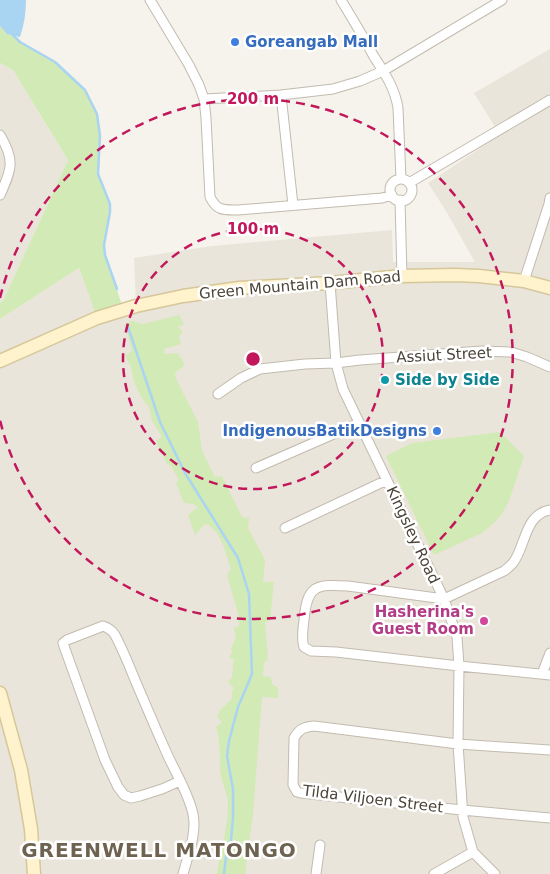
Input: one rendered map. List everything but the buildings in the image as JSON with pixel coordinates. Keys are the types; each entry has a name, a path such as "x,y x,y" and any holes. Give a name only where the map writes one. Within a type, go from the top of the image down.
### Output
{"street":[{"path":"150,0 189,65 204,99 210,197 220,209 382,198 392,195"},
{"path":"341,0 393,88 398,108 405,181 411,189 410,196 407,198 400,200 394,198 390,189 396,180 405,181 550,100"},
{"path":"204,99 281,95 333,89 360,81 383,71 502,0"},
{"path":"281,95 293,205"},
{"path":"0,135 9,152 11,168 0,195"},
{"path":"400,200 402,276"},
{"path":"524,281 550,202"},
{"name":"Green Mountain Dam Road","path":"0,361 97,318 136,306 183,296 240,288 330,283 402,276 455,275 524,281 550,288"},
{"name":"Kingsley Road","path":"330,283 336,363 343,389 444,599 455,631 459,666 458,744 464,826 473,852 495,874"},
{"name":"Assiut Street","path":"218,394 241,378 260,369 305,364 482,351 511,352 550,367"},
{"path":"256,468 359,423"},
{"path":"285,528 387,480"},
{"path":"550,510 541,513 531,522 518,555 510,567 444,599 333,585 320,587 310,592 305,610 302,642 304,647 311,650 546,674 550,653"},
{"path":"180,781 140,796 131,798 124,795 105,760 63,643 103,626 110,628 114,634 124,654 165,750 180,781 190,804 194,824 183,874"},
{"path":"0,693 20,770 31,829 34,874"},
{"name":"Tilda Viljoen Street","path":"550,750 458,744 307,726 297,732 294,738 293,785 297,792 301,793 550,818"},
{"path":"316,874 320,845"},
{"path":"434,874 473,852"}],"shaded area":[{"path":"550,49 550,874 0,874 0,319 79,268 97,318 136,306 134,258 212,246 392,230 393,262 475,262 428,183 500,135 474,93"},
{"path":"0,63 13,70 68,160 3,301 0,303"}],"green space":[{"path":"0,26 7,34 12,35 20,42 55,62 85,90 97,114 100,136 98,174 110,204 104,245 105,255 124,311 97,318 79,268 0,319 0,303 3,301 68,160 13,70 0,63"},
{"path":"179,315 184,324 178,327 183,332 179,336 181,344 164,349 165,354 178,353 185,365 175,373 176,379 198,422 202,451 215,477 222,476 242,517 249,518 248,528 265,560 263,582 274,582 270,620 265,622 268,659 264,663 263,676 271,677 272,684 278,688 278,698 262,697 253,814 245,874 217,874 227,823 228,806 220,773 219,741 216,727 222,722 217,717 221,709 232,699 234,688 228,682 232,677 234,659 229,658 236,638 234,628 239,626 238,613 227,575 231,569 219,536 211,527 205,524 195,535 188,515 198,507 193,504 184,503 176,483 179,480 171,466 167,464 156,441 162,437 152,421 149,407 141,397 134,382 131,367 125,356 132,351 125,324 132,321 143,324"},
{"path":"500,432 524,456 509,501 502,514 482,533 434,555 386,456 412,443"}],"water":[{"path":"0,0 26,0 26,10 20,37 7,34 0,26"}],"waterway":[{"path":"11,33 20,42 55,62 85,90 97,114 100,136 98,174 110,204 104,245 105,255 117,289"},
{"path":"128,327 160,422 185,473 238,558 249,594 252,674 238,707 229,741 227,756 233,789 233,818 231,840 224,874"}],"place":[{"name":"Goreangab Mall","path":"235,42"},
{"name":"Side by Side","path":"385,380"},
{"name":"IndigenousBatikDesigns","path":"437,431"},
{"name":"Hasherina's Guest Room","path":"484,621"}],"district":[{"name":"GREENWELL MATONGO","path":"159,850"}]}
